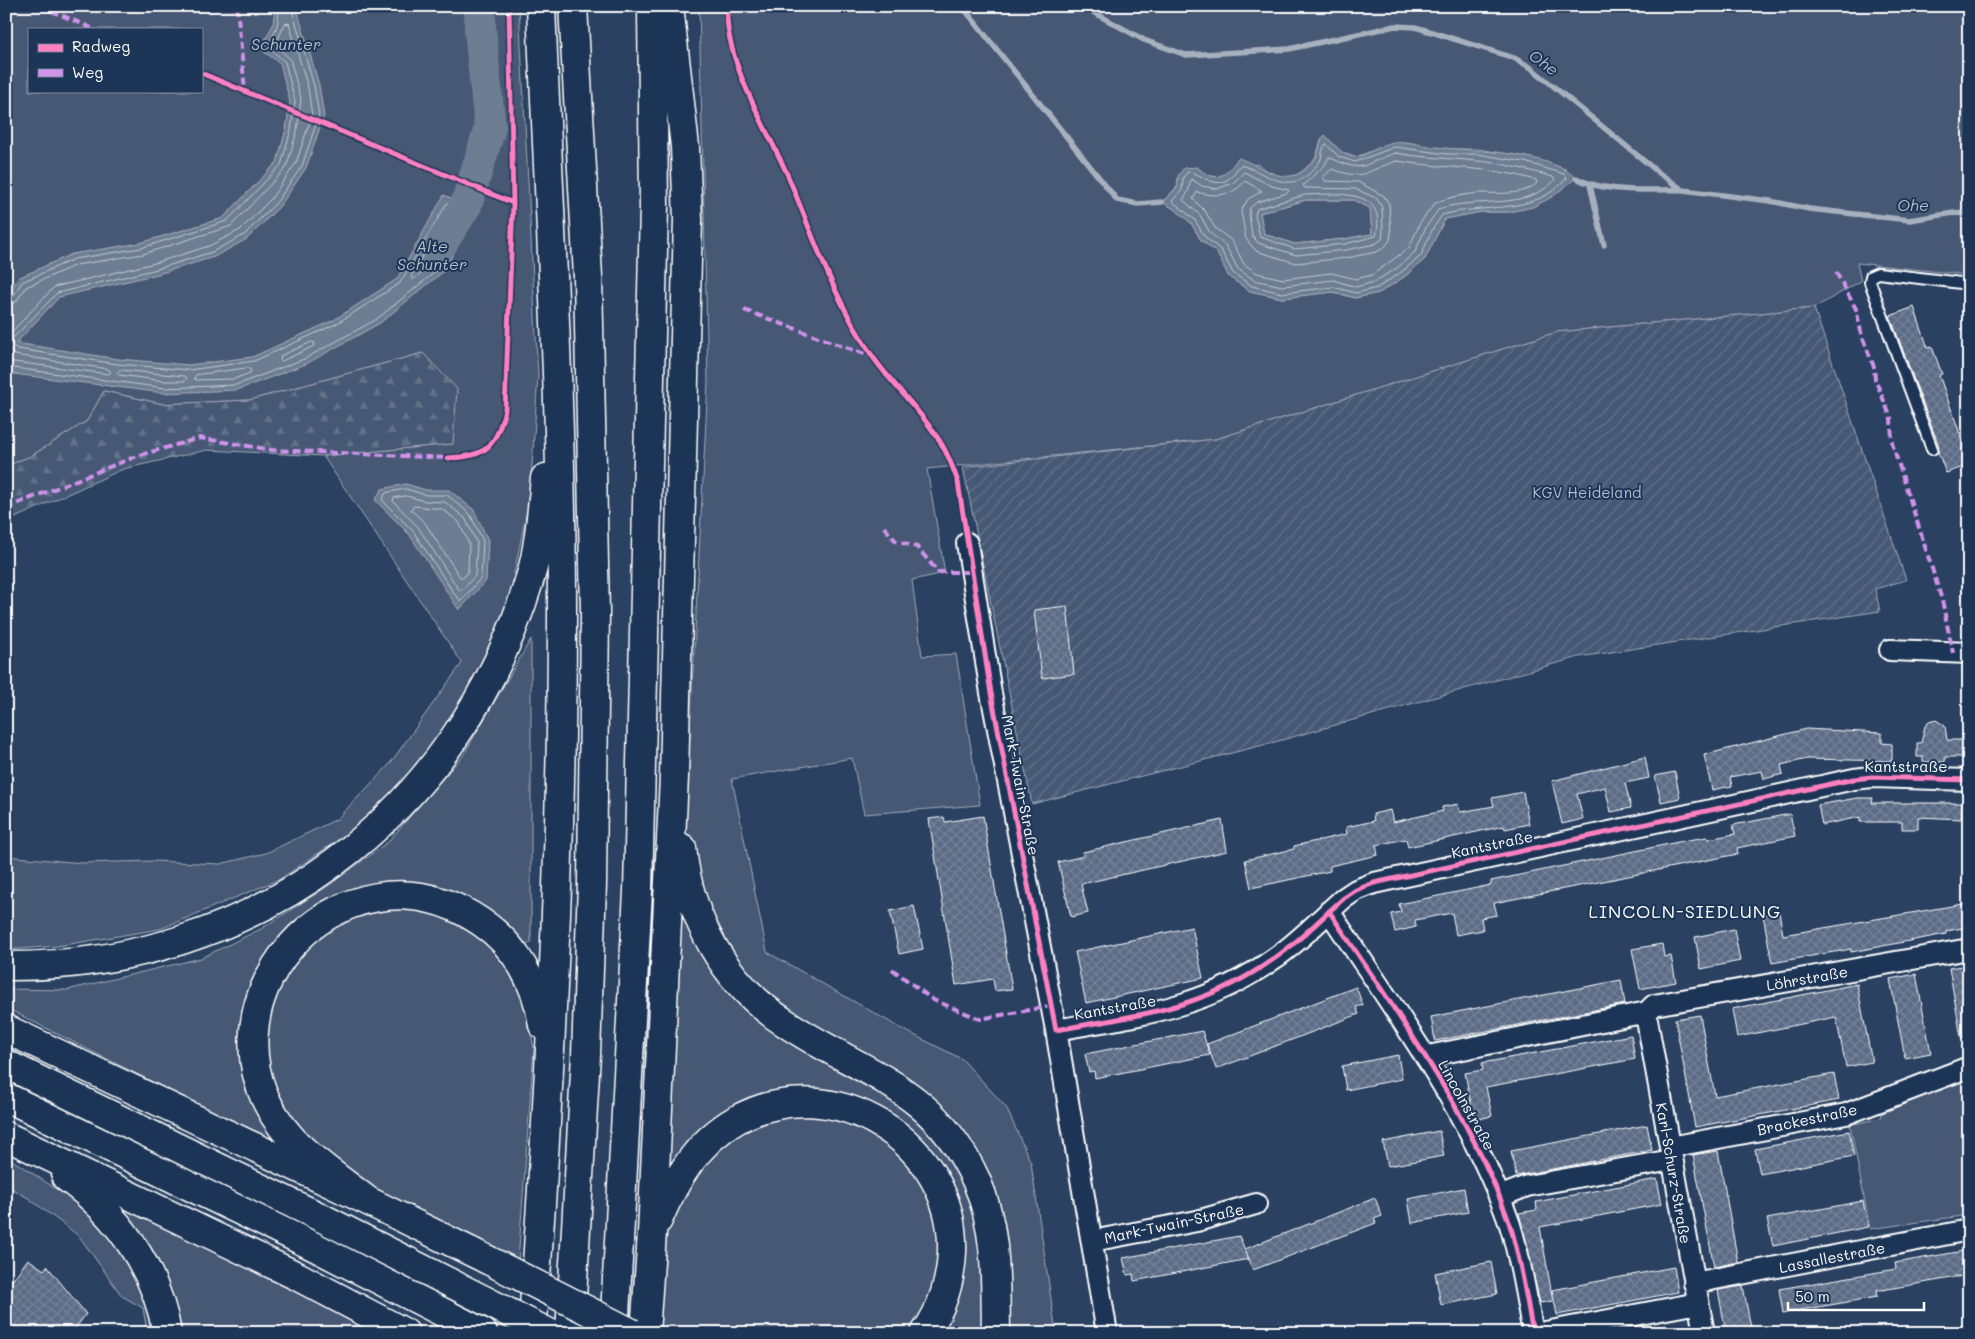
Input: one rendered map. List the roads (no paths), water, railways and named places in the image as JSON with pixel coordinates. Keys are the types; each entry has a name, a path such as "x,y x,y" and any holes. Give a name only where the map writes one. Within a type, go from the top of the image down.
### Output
{"highway":[{"path":"532,1333 547,1127 559,854 562,650 555,352 541,6"},
{"path":"570,1333 586,1055 592,884 595,612 588,277 574,6"},
{"path":"614,1333 638,891 654,207 652,6"},
{"path":"645,1333 652,1233 674,777 688,219 685,147 669,6"},
{"path":"6,966 111,959 179,942 234,920 279,898 341,859 383,822 424,780 466,721 504,649 531,577 546,477 555,352"},
{"path":"674,777 682,856 692,901 710,942 726,968 750,995 784,1022 876,1073 919,1103 936,1120 964,1159 976,1180 991,1229 995,1254 996,1333"},
{"path":"368,1201 311,1157 292,1138 267,1101 255,1062 255,1021 262,992 274,966 297,937 312,924 344,906 381,896 400,895 428,899 455,907 472,915 501,938 524,968 538,1003 545,1042 547,1127"},
{"path":"6,1029 368,1201 632,1333"},
{"path":"6,1064 316,1214 549,1333"},
{"path":"6,1097 313,1246 482,1332"},
{"path":"652,1233 672,1188 687,1166 712,1138 736,1120 757,1111 779,1105 802,1102 824,1103 861,1112 888,1126 906,1140 921,1157 944,1197 952,1241 952,1264 940,1308 925,1333"},
{"path":"6,1137 77,1185 112,1217 127,1236 150,1277 158,1299 166,1333"},
{"path":"6,1137 297,1276 405,1333"}],"street":[{"name":"Mark-Twain-Straße","path":"967,543 991,693 1056,1030 1107,1333"},
{"path":"1890,650 1969,653"},
{"name":"Kantstraße","path":"1056,1030 1164,1011 1198,1000 1248,976 1276,958 1328,911 1356,890 1374,883 1836,782 1872,777 1969,780"},
{"name":"Lincolnstraße","path":"1328,911 1459,1110 1499,1197 1516,1250 1533,1333"},
{"name":"Löhrstraße","path":"1648,1012 1654,1005 1969,949"},
{"name":"Lincolnstraße","path":"1426,1058 1433,1055 1648,1012"},
{"name":"Karl-Schurz-Straße","path":"1648,1012 1647,1020 1704,1333"},
{"name":"Brackestraße","path":"1671,1153 1846,1114 1969,1067"},
{"path":"1499,1197 1527,1186 1671,1153"},
{"name":"Mark-Twain-Straße","path":"1092,1241 1197,1221 1256,1204"},
{"name":"Lassallestraße","path":"1694,1283 1969,1230"},
{"path":"1540,1333 1698,1303"}],"lane":[{"path":"1932,449 1870,282 1871,276 1878,273 1969,284"}],"water":[{"name":"Schunter","path":"275,6 296,6 319,85 324,116 306,168 280,206 247,239 214,257 158,274 59,297 16,343 118,359 189,365 252,357 334,320 397,279 444,195 477,210 444,271 380,323 306,364 237,390 164,393 6,373 6,298 18,278 72,254 140,243 223,218 277,162 286,129 290,102 280,63 260,49 273,25"},
{"path":"1325,135 1342,152 1355,157 1390,143 1404,142 1529,157 1563,169 1576,178 1552,197 1533,207 1509,212 1481,212 1445,219 1425,259 1404,277 1379,293 1355,298 1333,292 1282,298 1250,291 1229,277 1217,253 1201,240 1191,223 1176,210 1162,202 1177,188 1178,176 1184,168 1197,167 1215,177 1229,170 1238,158 1278,175 1296,175 1315,159","holes":["1306,200 1353,200 1370,208 1372,234 1295,244 1264,234 1260,213"]},
{"path":"406,484 426,490 449,490 474,510 488,540 486,581 459,610 409,534 375,500 382,489"}],"waterway":[{"name":"Alte Schunter","path":"442,243 466,205 490,128 480,29 480,6"},
{"path":"962,6 1117,200 1138,204 1162,202"},
{"name":"Ohe","path":"1082,6 1144,40 1186,55 1289,49 1395,26 1415,27 1514,58 1530,67 1659,173 1683,190 1770,201 1809,209 1909,220 1954,213 1969,214"},
{"path":"1576,178 1614,189 1683,190"},
{"path":"1590,185 1604,245"}],"district":[{"name":"LINCOLN-SIEDLUNG","path":"1685,911"}],"park label":[{"name":"KGV Heideland","path":"1587,492"}]}
